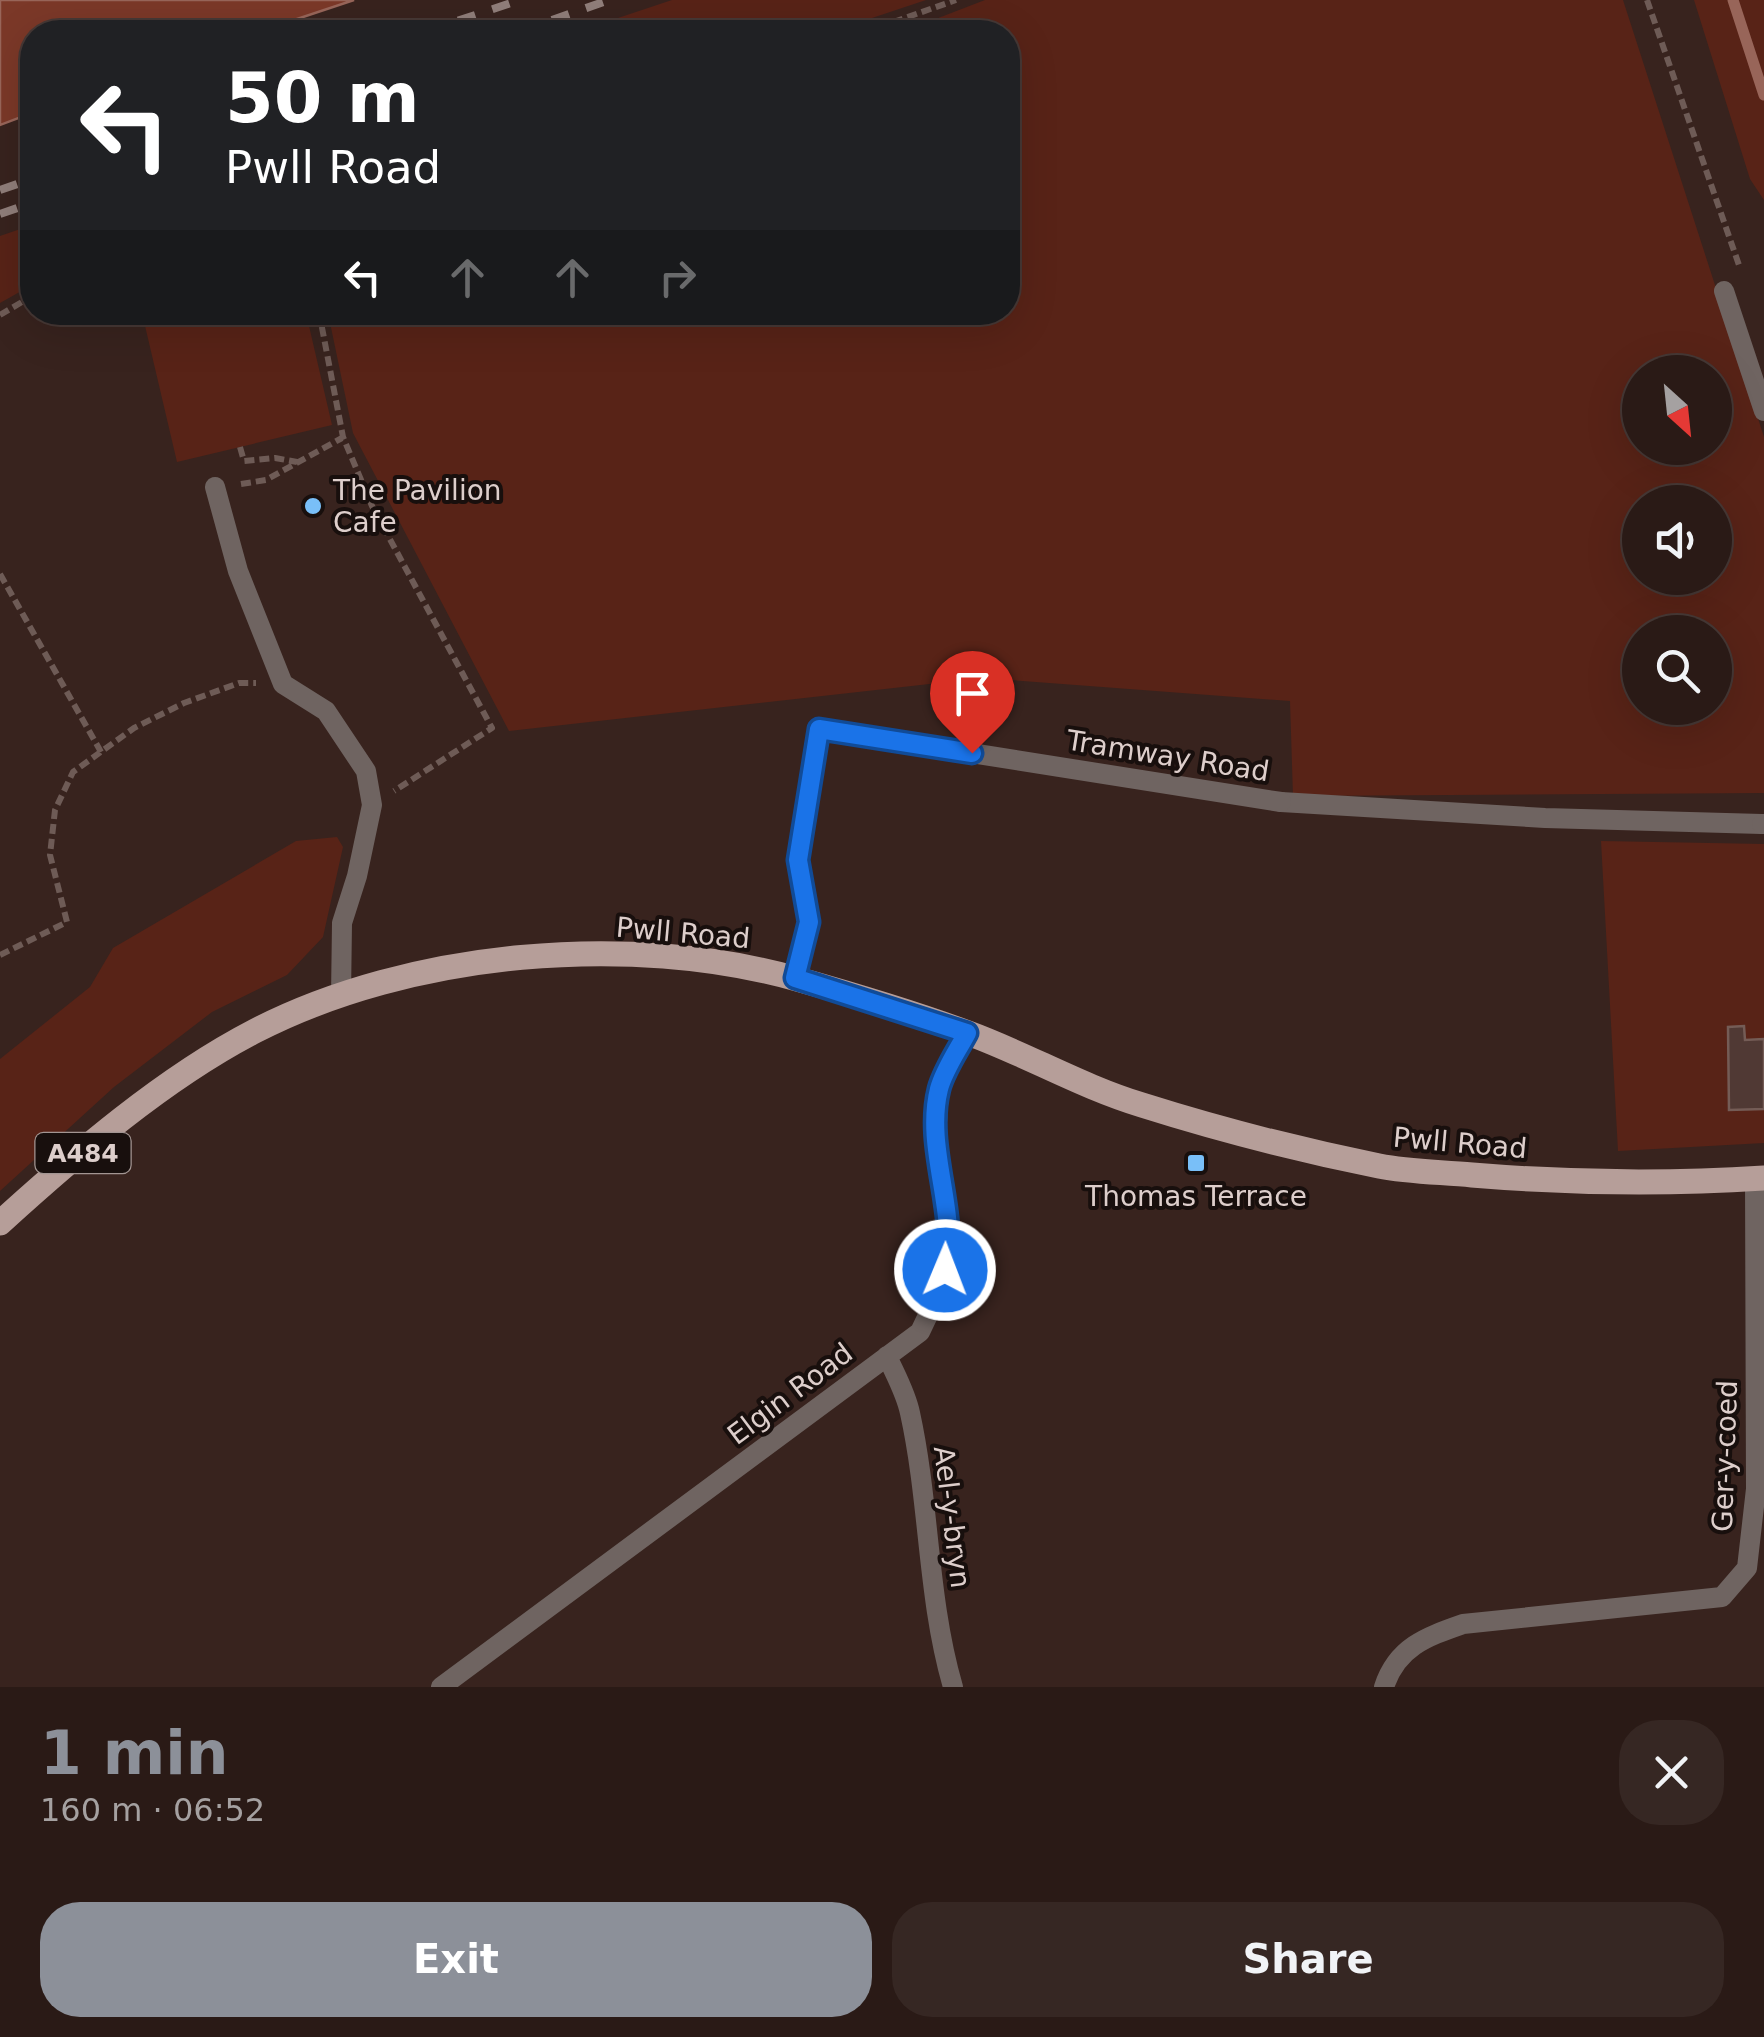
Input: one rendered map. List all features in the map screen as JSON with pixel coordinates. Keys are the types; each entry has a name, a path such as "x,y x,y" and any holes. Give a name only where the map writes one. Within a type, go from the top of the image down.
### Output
{"main road":[{"name":"Pwll Road","path":"0,1223 44,1183 210,1056 258,1029 341,996 408,976 512,958 588,954 731,964 795,978 967,1033 1138,1104 1383,1167 1546,1181 1759,1179"}],"street":[{"path":"1724,290 1764,411"},
{"path":"215,487 238,570 282,684 326,712 366,771 372,804 357,876 342,923 341,996"},
{"name":"Tramway Road","path":"795,978 809,922 798,860 819,729 1280,802 1545,818 1763,824"},
{"name":"Elgin Road","path":"441,1687 920,1332 950,1249 936,1140 939,1088 967,1033"},
{"name":"Ger-y-coed","path":"1384,1687 1391,1666 1424,1637 1463,1624 1722,1597 1747,1568 1756,1488 1759,1179"},
{"name":"Ael-y-bryn","path":"887,1356 910,1409 939,1637 953,1687"}],"path":[{"path":"900,20 956,0"},
{"path":"1647,0 1746,284"},
{"path":"321,325 343,438 372,506 492,728 372,804"},
{"path":"215,487 266,480 343,438"},
{"path":"240,447 244,461 274,458 298,462"},
{"path":"0,574 101,752"},
{"path":"0,955 68,922 50,856 55,810 73,772 134,728 184,702 239,683 282,684"}],"shaded area":[{"path":"0,0 354,0 294,20 20,20 20,118 0,125"},
{"path":"672,0 926,0 866,20 612,20"},
{"path":"985,0 1623,0 1764,437 1764,793 1293,796 1290,701 983,678 509,731 353,433 330,325 1020,325 1020,20 933,20"},
{"path":"1694,0 1764,0 1764,200 1750,179"},
{"path":"20,229 20,292 0,303 0,236"},
{"path":"145,325 309,325 332,425 177,462"},
{"path":"337,837 343,847 323,937 287,975 212,1012 114,1087 0,1191 0,1059 90,987 113,948 296,841"},
{"path":"1601,841 1764,844 1764,1143 1618,1151"}],"building":[{"path":"1744,1026 1745,1040 1764,1039 1764,1109 1729,1110 1728,1027"}],"waterway":[{"path":"1733,0 1764,95"}],"railway":[{"path":"460,20 520,0"},
{"path":"552,20 609,0"},
{"path":"0,190 20,183"},
{"path":"0,214 20,207"}],"place":[{"name":"The Pavilion Cafe","path":"313,506"},
{"name":"Thomas Terrace","path":"1196,1163"}],"route":[{"path":"945,1270 950,1249 936,1140 939,1088 967,1033 795,978 809,922 798,860 819,729 972,753"}]}
